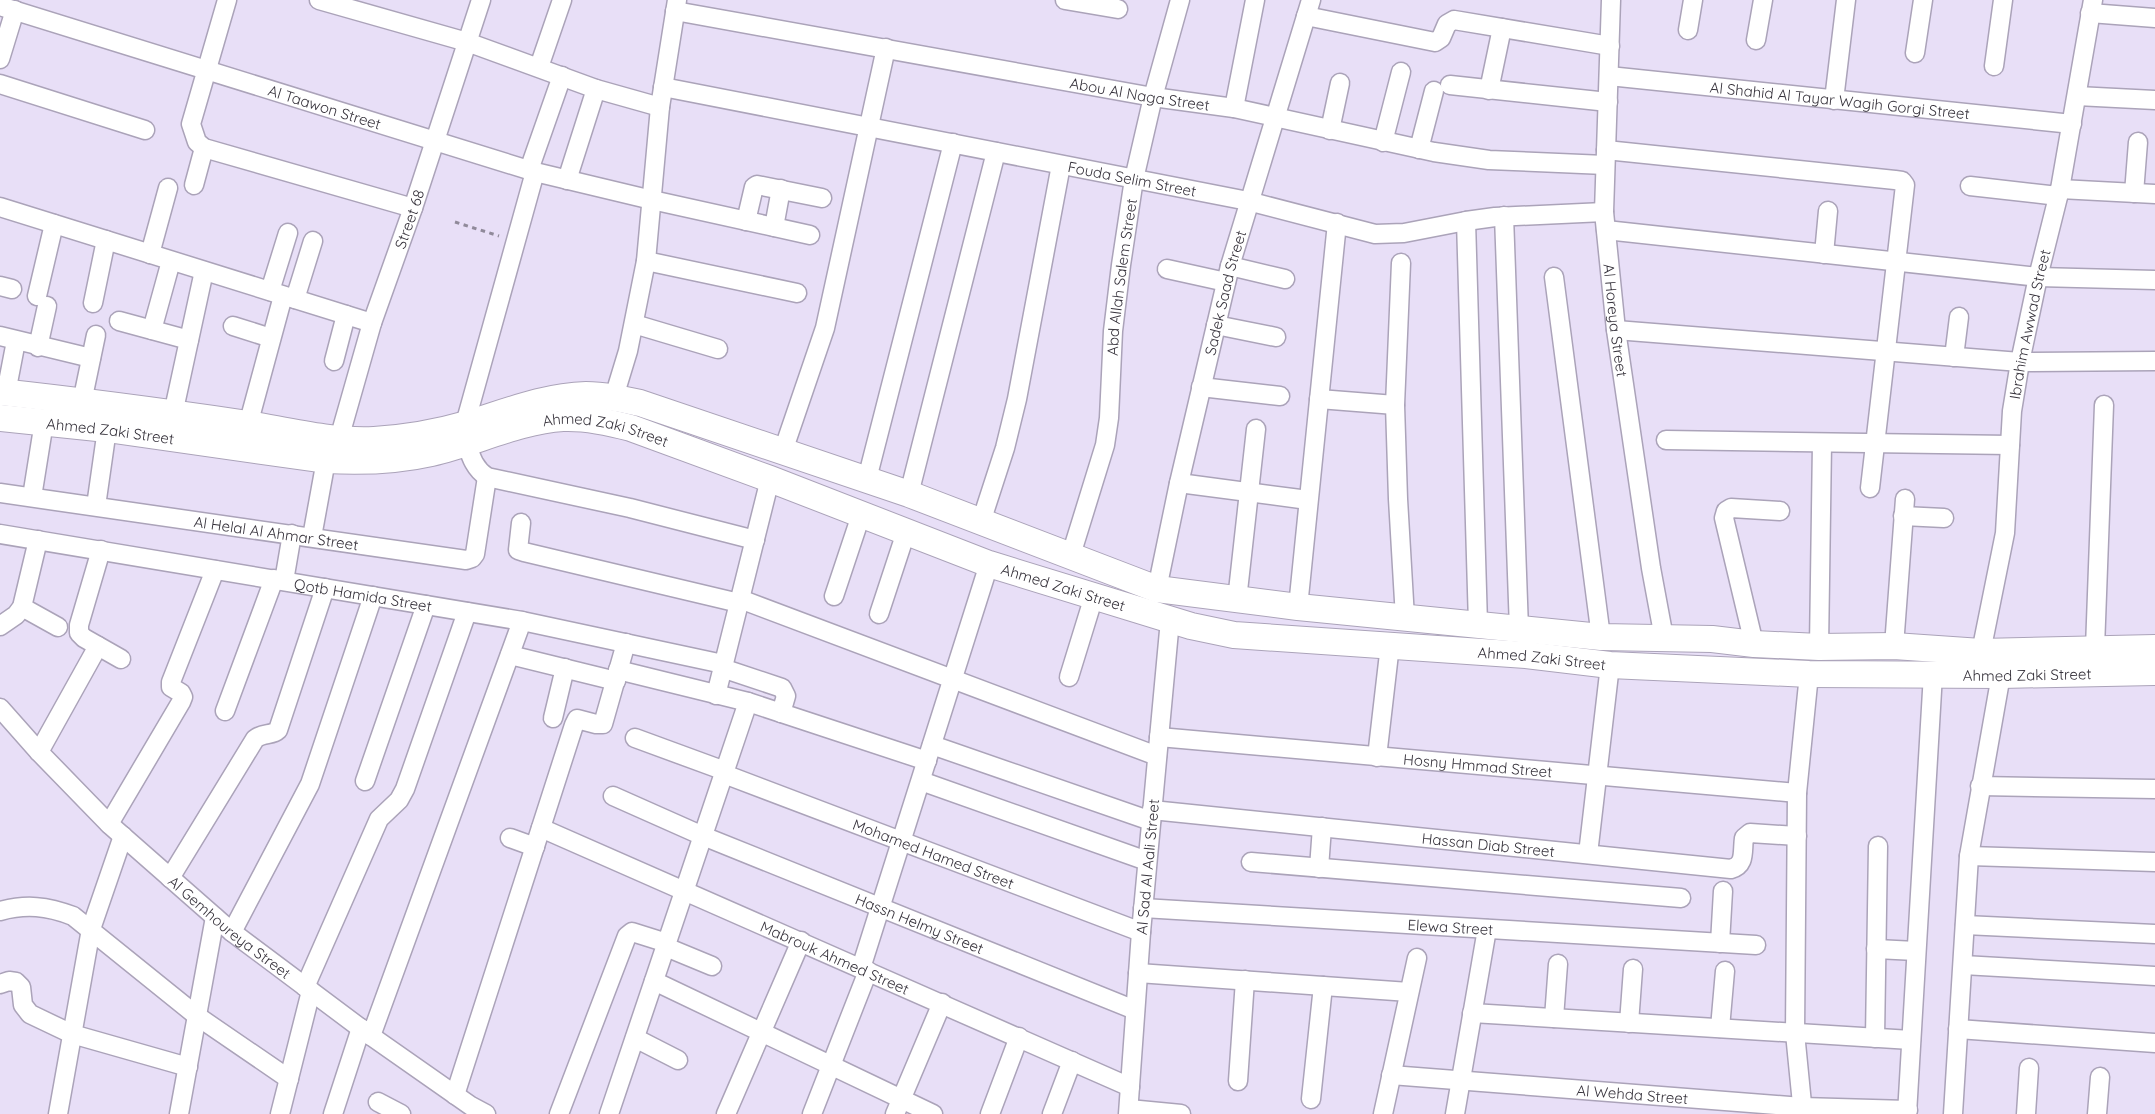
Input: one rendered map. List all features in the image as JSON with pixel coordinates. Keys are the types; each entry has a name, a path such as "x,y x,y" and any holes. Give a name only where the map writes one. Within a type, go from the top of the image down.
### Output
{"street":[{"path":"227,0 191,124 197,142 204,148 413,208"},
{"path":"319,0 467,42 596,89 660,107"},
{"name":"Street 68","path":"312,537 332,450 481,0"},
{"path":"539,67 562,0"},
{"path":"1065,0 1118,9"},
{"name":"Abd Allah Salem Street","path":"1071,555 1105,446 1121,265 1134,179 1153,97 1180,0"},
{"path":"1234,108 1255,0"},
{"name":"Al Horeya Street","path":"1611,0 1605,221 1616,330 1651,568 1664,638"},
{"path":"1688,30 1693,0"},
{"path":"1756,40 1763,0"},
{"path":"1834,100 1846,0"},
{"path":"1915,53 1923,0"},
{"path":"1994,66 2003,0"},
{"path":"0,58 10,6"},
{"name":"Al Taawon Street","path":"10,6 206,71 532,171 810,235"},
{"path":"614,397 634,324 646,261 660,107 676,6"},
{"name":"Abou Al Naga Street","path":"676,6 886,48 1153,97 1234,108 1383,142 1489,160 1606,157 1902,181 1905,185 1896,261"},
{"path":"2091,7 2155,18"},
{"name":"Ibrahim Awwad Street","path":"1981,652 2005,533 2012,411 2020,362 2059,193 2091,7"},
{"path":"1308,8 1435,42 1441,38 1447,24 1454,20 1610,46"},
{"name":"Sadek Saad Street","path":"1157,589 1179,483 1228,274 1248,201 1308,8"},
{"path":"1489,90 1502,28"},
{"path":"783,452 825,328 886,48"},
{"path":"1383,142 1401,72"},
{"path":"562,76 532,171 474,430 478,471 487,477 630,508 754,540"},
{"name":"Al Shahid Al Tayar Wagih Gorgi Street","path":"1609,76 2072,124"},
{"path":"0,84 145,130"},
{"path":"1330,130 1340,84"},
{"name":"Fouda Selim Street","path":"663,87 1248,201 1375,234 1421,231 1466,221 1504,216 1605,221 1824,254 2038,276 2155,280"},
{"path":"1419,149 1442,88 1489,90 1608,102"},
{"path":"567,180 596,89"},
{"path":"2077,96 2155,100"},
{"path":"2134,193 2138,142"},
{"path":"867,479 953,143"},
{"path":"194,185 204,148"},
{"path":"909,494 996,152"},
{"path":"981,522 1005,448 1017,399 1061,165"},
{"path":"746,221 754,187 760,185 822,198"},
{"path":"1970,186 2059,193 2155,194"},
{"path":"150,254 168,188"},
{"path":"774,227 781,189"},
{"path":"0,207 372,324"},
{"path":"1824,254 1828,211"},
{"path":"1504,216 1519,629"},
{"path":"1466,221 1478,624"},
{"path":"1298,607 1337,223"},
{"path":"38,347 42,301 54,224"},
{"path":"248,425 283,295 288,233"},
{"path":"93,303 106,240"},
{"path":"283,295 313,241"},
{"path":"152,330 171,261"},
{"path":"646,261 797,293"},
{"path":"1870,488 1896,261"},
{"path":"1401,263 1395,405 1405,618"},
{"path":"1167,269 1285,279"},
{"name":"Ahmed Zaki Street","path":"173,414 204,271"},
{"path":"1554,277 1601,637"},
{"path":"334,361 346,315"},
{"path":"1954,357 1959,317"},
{"path":"119,321 189,340"},
{"path":"634,324 718,349"},
{"path":"1216,325 1276,337"},
{"path":"233,326 271,338"},
{"path":"1616,330 2020,362 2155,361"},
{"path":"82,402 96,335"},
{"path":"3,392 8,338 91,358"},
{"path":"1201,387 1280,396"},
{"name":"Ahmed Zaki Street","path":"3,392 248,425 332,450 361,462 432,453 528,405 587,395 614,397 640,403 867,479 1157,589 1298,607 1601,637 1713,639 1754,644 1819,647 1894,646 1981,652 2155,648"},
{"path":"1319,399 1395,405"},
{"path":"2095,648 2104,405"},
{"name":"Ahmed Zaki Street","path":"0,418 332,450"},
{"name":"Ahmed Zaki Street","path":"474,430 563,418 609,422 770,479 989,564 1170,620 1234,635 1526,655 1610,664 1809,674 2001,675 2155,672"},
{"path":"32,497 44,422"},
{"path":"96,506 107,429"},
{"path":"1237,600 1247,492 1256,429"},
{"path":"1666,440 2010,445"},
{"path":"1819,647 1822,442"},
{"name":"Al Helal Al Ahmar Street","path":"0,493 466,560 475,554 487,477"},
{"path":"716,695 770,479"},
{"path":"1179,483 1308,500"},
{"path":"1754,644 1724,518 1726,512 1731,508 1780,511"},
{"path":"1894,646 1904,508 1944,518"},
{"path":"834,596 861,514"},
{"path":"521,523 518,550 739,601 1157,756"},
{"path":"879,614 906,532"},
{"name":"Qotb Hamida Street","path":"0,534 522,621 626,643 723,666 782,688 786,696 781,713"},
{"path":"225,711 279,580 292,534"},
{"path":"0,626 16,615 22,607 38,540"},
{"path":"101,550 79,625 79,633 121,659"},
{"path":"812,1114 865,969 880,908 989,564"},
{"path":"109,824 181,702 183,697 181,693 171,687 171,682 215,570"},
{"path":"170,878 255,739 278,730 326,588"},
{"path":"232,932 310,784 373,596"},
{"path":"1069,676 1094,597"},
{"path":"365,781 426,605"},
{"path":"22,607 58,627"},
{"path":"280,1114 308,989 379,819 405,789 467,612"},
{"name":"Al Sad Al Aali Street","path":"1129,1112 1143,908 1170,620"},
{"path":"333,1114 522,621"},
{"path":"1712,669 1713,639"},
{"path":"455,1095 574,724 577,719 603,724 626,643"},
{"path":"1377,757 1390,645"},
{"path":"39,752 98,646"},
{"name":"Hassan Diab Street","path":"510,654 565,668 748,702 1152,816 1322,827 1731,869 1736,868 1742,861 1744,838 1750,832 1797,836"},
{"path":"1588,854 1610,664"},
{"path":"553,718 565,668"},
{"path":"1802,1110 1795,1033 1797,793 1809,674"},
{"path":"1907,1112 1933,674"},
{"path":"1953,1114 1969,856 2001,675"},
{"path":"612,1113 748,702"},
{"name":"Al Gemhoureya Street","path":"0,708 109,824 232,932 475,1111"},
{"name":"Hosny Hmmad Street","path":"1159,737 1797,793"},
{"name":"Mohamed Hamed Street","path":"636,738 1141,933"},
{"path":"921,780 1147,861"},
{"path":"1980,786 2155,789"},
{"name":"Hassn Helmy Street","path":"613,796 703,836 1136,1011"},
{"path":"1319,868 1322,827"},
{"name":"Mabrouk Ahmed Street","path":"541,828 1130,1086"},
{"path":"58,1114 91,929 123,836"},
{"path":"510,838 535,847"},
{"path":"1875,1038 1878,846"},
{"path":"1969,856 2155,862"},
{"path":"1251,862 1681,898"},
{"path":"1720,943 1723,891"},
{"path":"2,906 51,908 73,916 197,1016 289,1079"},
{"name":"Elewa Street","path":"1143,908 1756,945"},
{"path":"179,1114 215,917"},
{"path":"1965,925 2155,934"},
{"path":"1455,1114 1487,929"},
{"path":"559,1114 627,936 632,932 639,933 712,966"},
{"path":"726,1114 801,941"},
{"path":"1876,949 1916,951"},
{"path":"1383,1114 1417,958"},
{"path":"1554,1018 1558,964"},
{"path":"1963,965 2155,976"},
{"path":"1629,1023 1633,969"},
{"path":"1720,1028 1725,971"},
{"path":"1138,973 1409,992"},
{"path":"1238,1081 1245,980"},
{"path":"0,984 9,981 16,982 21,987 23,1005 30,1014 72,1034 188,1067"},
{"path":"654,981 831,1065 899,1107 933,1114"},
{"path":"1311,1099 1323,986"},
{"path":"899,1107 942,1003"},
{"path":"1472,1013 1911,1040"},
{"path":"1959,1029 2155,1044"},
{"path":"990,1114 1019,1037"},
{"path":"635,1038 678,1060"},
{"path":"1052,1114 1072,1061"},
{"path":"2026,1114 2029,1068"},
{"name":"Al Wehda Street","path":"1391,1075 1802,1110 1907,1112"},
{"path":"2097,1114 2100,1077"},
{"path":"378,1102 401,1114"},
{"path":"1129,1112 1181,1114"}],"path":[{"path":"455,222 515,242"}]}
